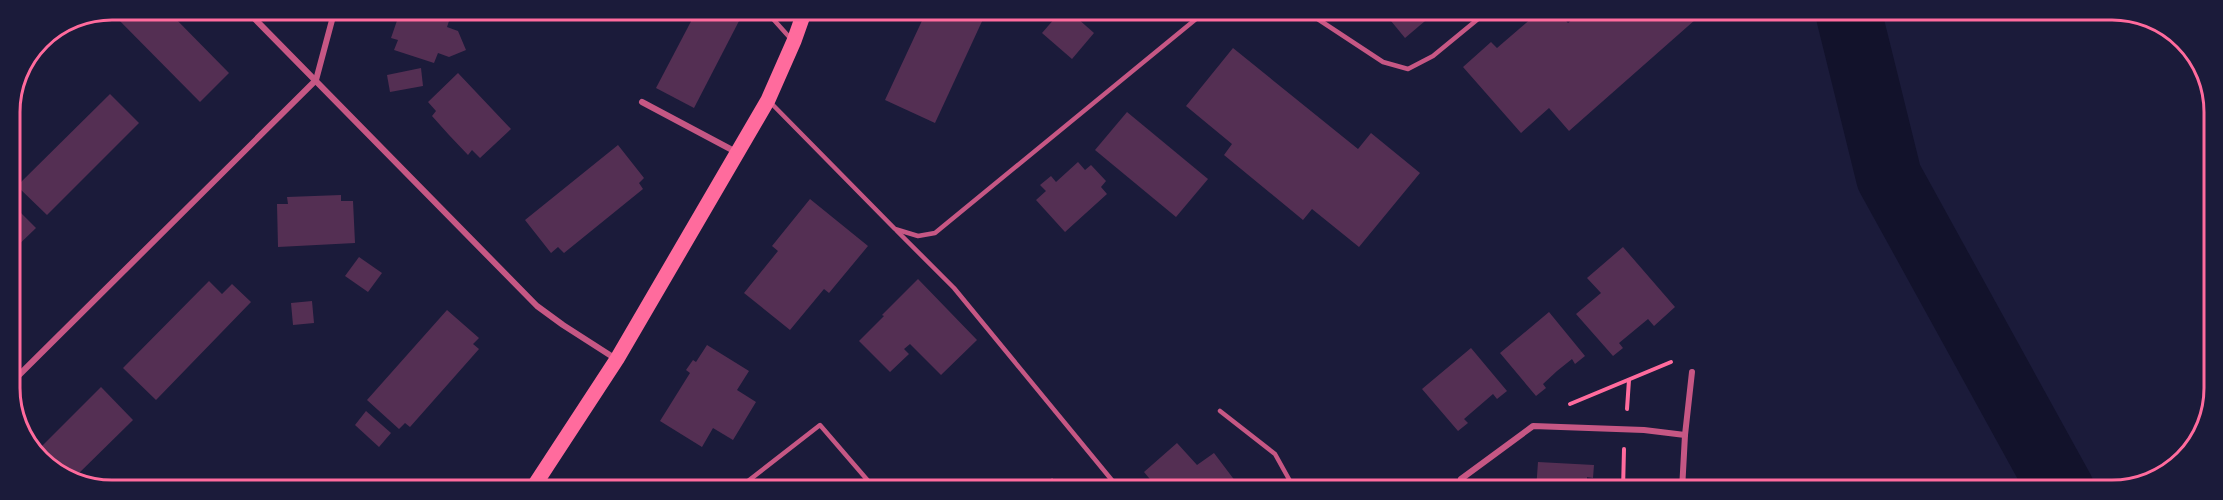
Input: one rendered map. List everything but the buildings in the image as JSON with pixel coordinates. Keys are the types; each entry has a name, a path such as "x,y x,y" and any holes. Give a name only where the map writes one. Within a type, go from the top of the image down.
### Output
{"main road":[{"path":"537,481 617,359 768,100 801,20"}],"street":[{"path":"256,20 537,306 617,359"},
{"path":"19,375 316,80 332,20"},
{"path":"642,102 737,153"},
{"path":"1683,480 1692,372"},
{"path":"1461,478 1533,426 1644,430 1685,435"}],"lane":[{"path":"774,20 794,41"},
{"path":"895,229 918,236 934,233 1195,20"},
{"path":"1319,20 1383,62 1408,69 1433,56 1477,20"},
{"path":"768,100 954,288 1112,481"},
{"path":"1220,411 1275,454 1290,480"},
{"path":"749,481 820,425 868,481"}],"path":[{"path":"1548,427 1554,411 1679,358 1692,372"}],"waterway":[{"path":"1850,20 1889,177 2056,480"}]}
